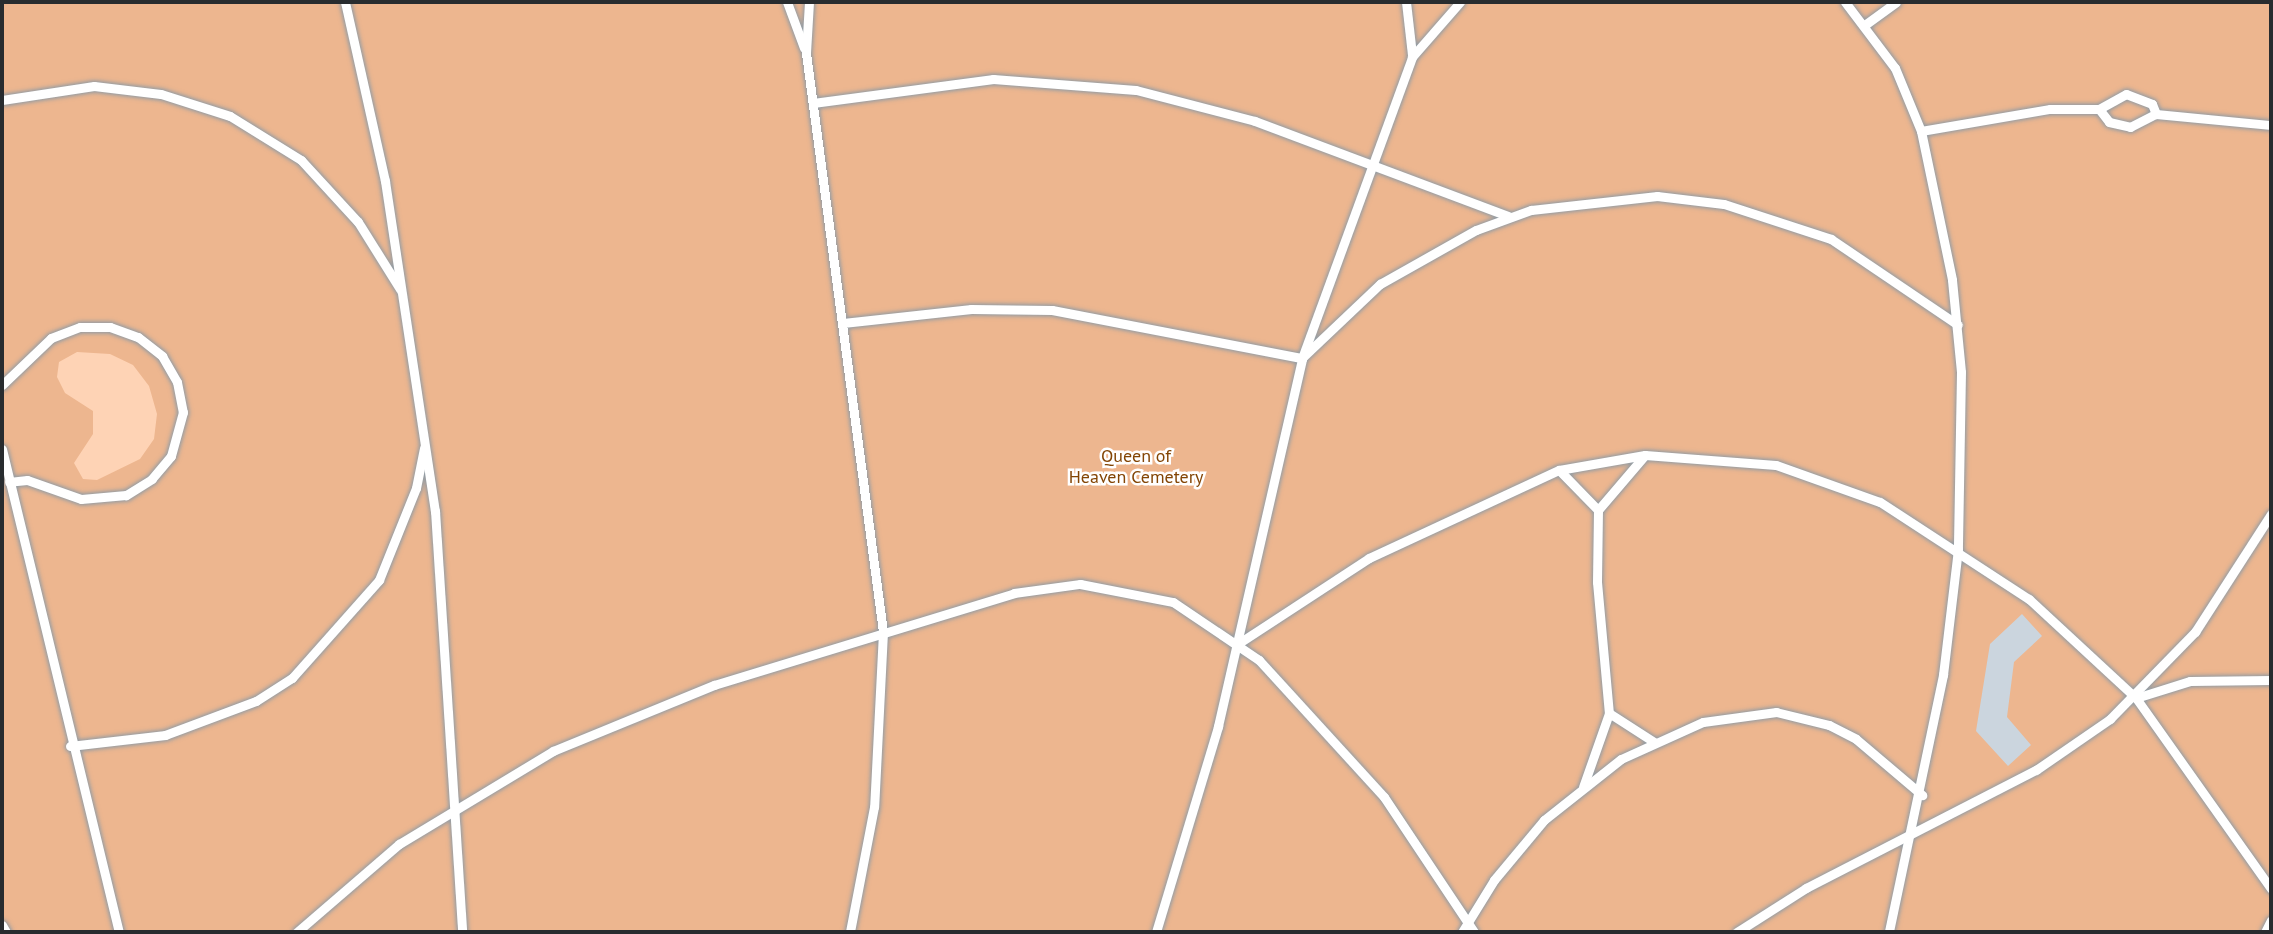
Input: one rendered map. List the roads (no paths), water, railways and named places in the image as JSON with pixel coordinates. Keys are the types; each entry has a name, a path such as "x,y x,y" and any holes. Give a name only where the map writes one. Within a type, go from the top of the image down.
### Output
{"lane":[{"path":"345,2 405,299 426,439 458,807 462,932"},
{"path":"787,2 806,53"},
{"path":"809,2 806,53 883,632 874,807 850,932"},
{"path":"1406,2 1412,57"},
{"path":"1156,932 1239,643 1302,358 1369,164 1412,57 1460,2"},
{"path":"1845,2 1866,24 1895,68 1921,131 1958,325 1963,429 1958,549 1922,795 1889,932"},
{"path":"1866,24 1896,2"},
{"path":"813,103 954,81 1096,84 1217,109 1508,216"},
{"path":"2,100 94,86 161,94 230,116 275,140 330,189 385,258 405,299"},
{"path":"1921,131 2050,109 2099,109 2126,94 2152,104 2156,114"},
{"path":"2099,109 2109,122 2130,127 2156,114 2271,125"},
{"path":"1302,358 1380,284 1445,244 1508,216 1628,197 1724,204 1831,239 1958,325"},
{"path":"844,323 971,309 1052,310 1302,358"},
{"path":"2,385 51,338 80,327 110,327 138,337 162,356 177,382 183,412 171,456 152,480 126,495 81,499 27,480 9,482"},
{"path":"70,746 166,735 256,701 292,678 379,580 416,488 426,439"},
{"path":"2,449 70,746 119,932"},
{"path":"1239,643 1369,558 1559,470 1645,455 1742,458 1811,475 1880,502 1958,549 2029,598 2136,698 2271,889"},
{"path":"1598,510 1645,455"},
{"path":"1559,470 1598,510 1609,713 1582,788"},
{"path":"1737,932 1915,829 2036,770 2136,698 2221,598 2271,514"},
{"path":"297,932 399,845 553,751 667,703 883,632 1034,588 1080,584 1174,602 1239,643 1316,716 1384,797 1474,932"},
{"path":"2136,698 2190,681 2271,680"},
{"path":"1609,713 1654,743"},
{"path":"1462,932 1518,850 1582,788 1654,743 1741,714 1803,717 1856,739 1922,795"},
{"path":"2265,932 2271,920"},
{"path":"2,925 6,932"}],"park label":[{"name":"Queen of Heaven Cemetery","path":"1136,468"}]}
